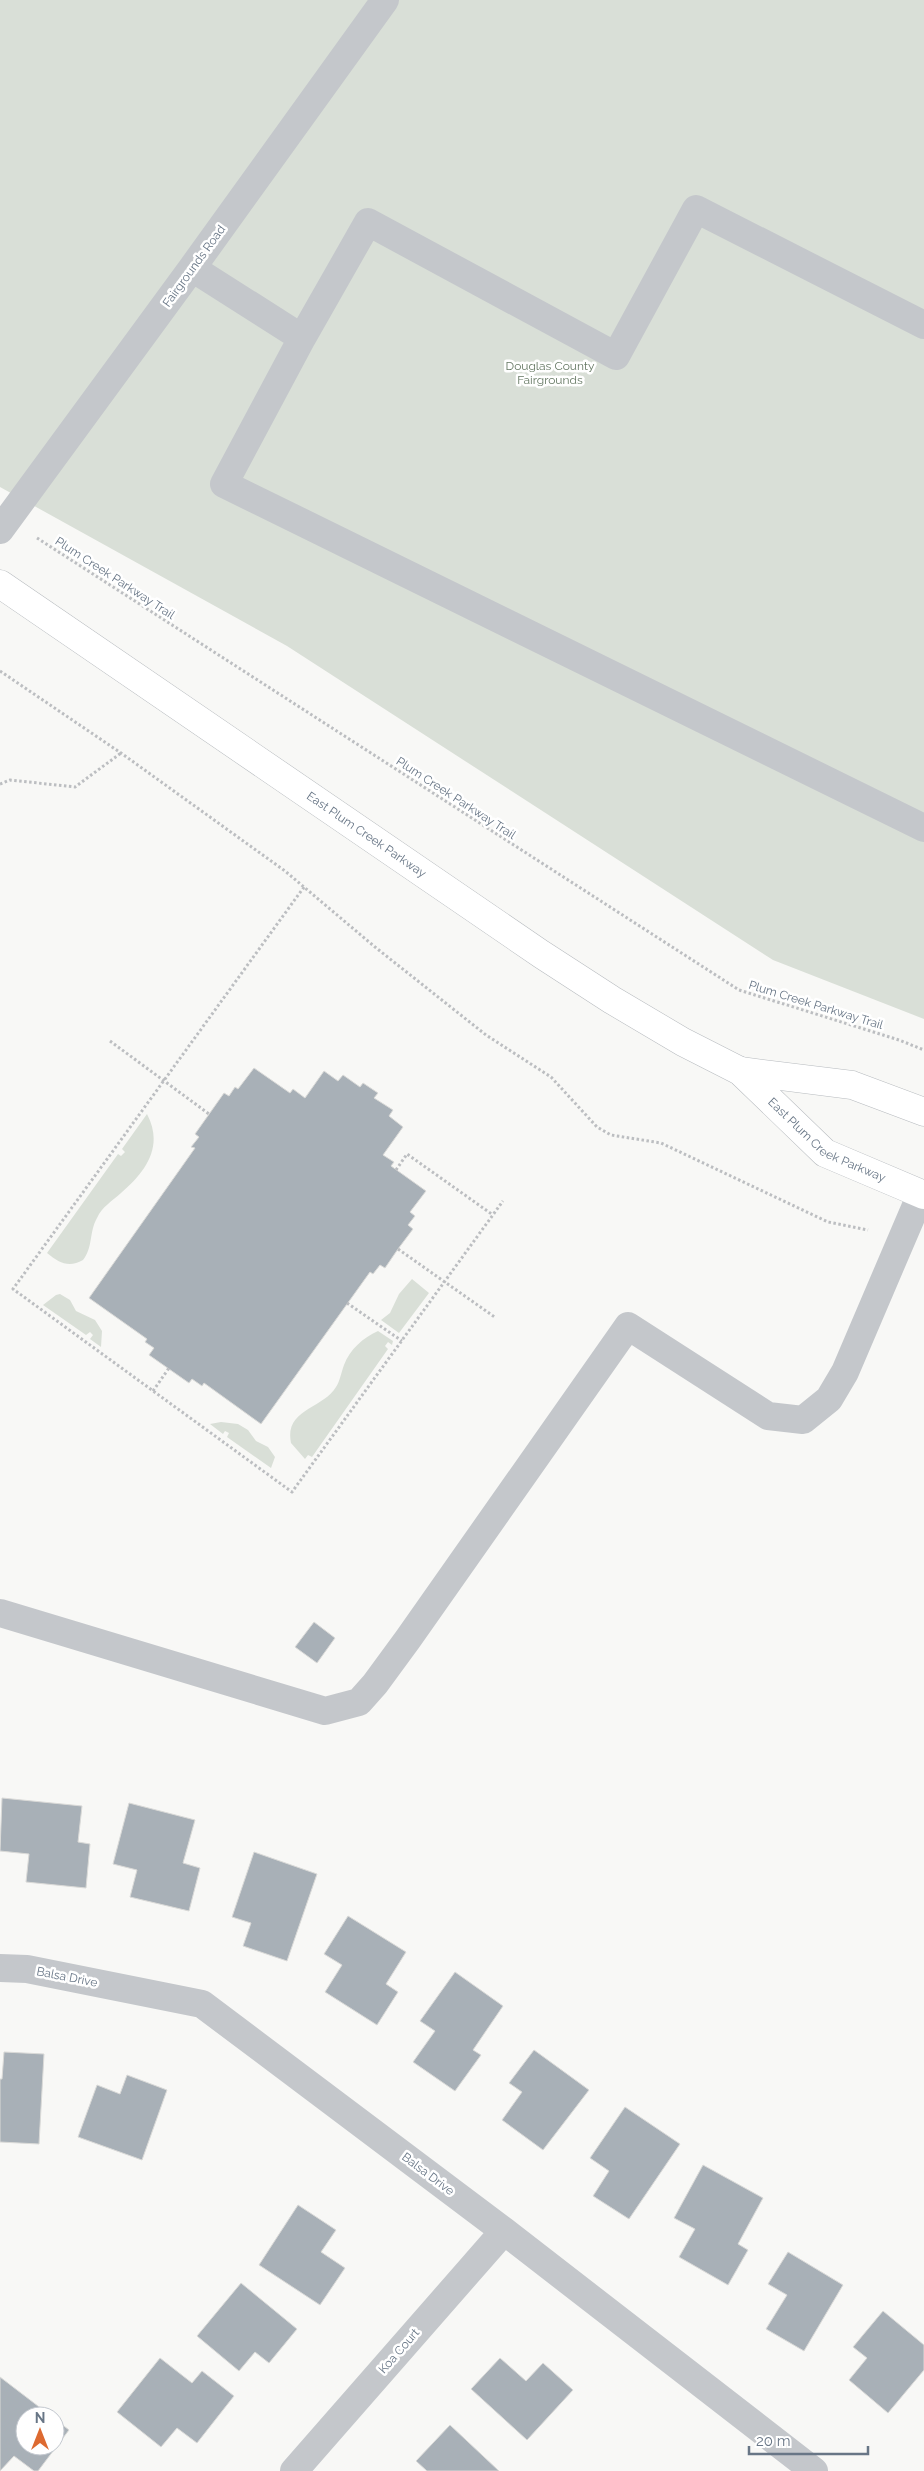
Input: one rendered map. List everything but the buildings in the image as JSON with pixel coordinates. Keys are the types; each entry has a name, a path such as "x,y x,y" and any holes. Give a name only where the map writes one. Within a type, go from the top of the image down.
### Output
{"main road":[{"name":"East Plum Creek Parkway","path":"0,584 542,954 628,1010 683,1042 740,1071 825,1153 923,1194"},
{"name":"East Plum Creek Parkway","path":"740,1071 852,1085 924,1112"}],"street":[{"name":"Fairgrounds Road","path":"4,525 385,0"},
{"path":"924,324 696,209 616,356 368,222 302,338 224,484 924,828"},
{"path":"192,268 302,338"},
{"path":"0,1613 325,1711 359,1702 408,1639 628,1326 768,1416 803,1420 829,1399 844,1372 923,1194"},
{"name":"Balsa Drive","path":"0,1968 27,1969 202,2004 504,2231 814,2471"},
{"name":"Koa Court","path":"294,2471 504,2231"}],"path":[{"name":"Plum Creek Parkway Trail","path":"4,525 739,990 899,1040 924,1050"},
{"path":"0,671 121,753 304,887 375,947 486,1035 551,1077 597,1127 611,1135 661,1143 828,1222 903,1238"},
{"path":"0,784 10,780 76,787 121,753"},
{"path":"304,887 13,1289 292,1492 503,1201"},
{"path":"110,1041 209,1114"},
{"path":"396,1170 407,1154 494,1215"},
{"path":"398,1249 496,1318"},
{"path":"347,1303 402,1341"},
{"path":"153,1391 169,1368"}],"green space":[{"name":"Douglas County Fairgrounds","path":"0,0 924,0 924,1019 773,960 287,646 0,487"},
{"path":"147,1114 154,1137 150,1158 130,1185 99,1214 83,1260 69,1264 47,1253 118,1154 121,1156 125,1152 122,1149"},
{"path":"412,1279 429,1293 399,1333 381,1320 390,1313 399,1294"},
{"path":"60,1294 70,1300 76,1311 95,1320 102,1331 101,1347 90,1339 93,1335 90,1332 86,1335 43,1305"},
{"path":"378,1331 393,1341 392,1345 388,1342 385,1346 388,1349 312,1457 308,1455 305,1459 291,1443 290,1432 293,1423 306,1410 330,1394 337,1385 344,1365 353,1349 367,1337"},
{"path":"221,1422 238,1424 248,1430 256,1441 268,1447 275,1457 271,1468 227,1437 229,1433 225,1431 223,1434 210,1424"}]}
